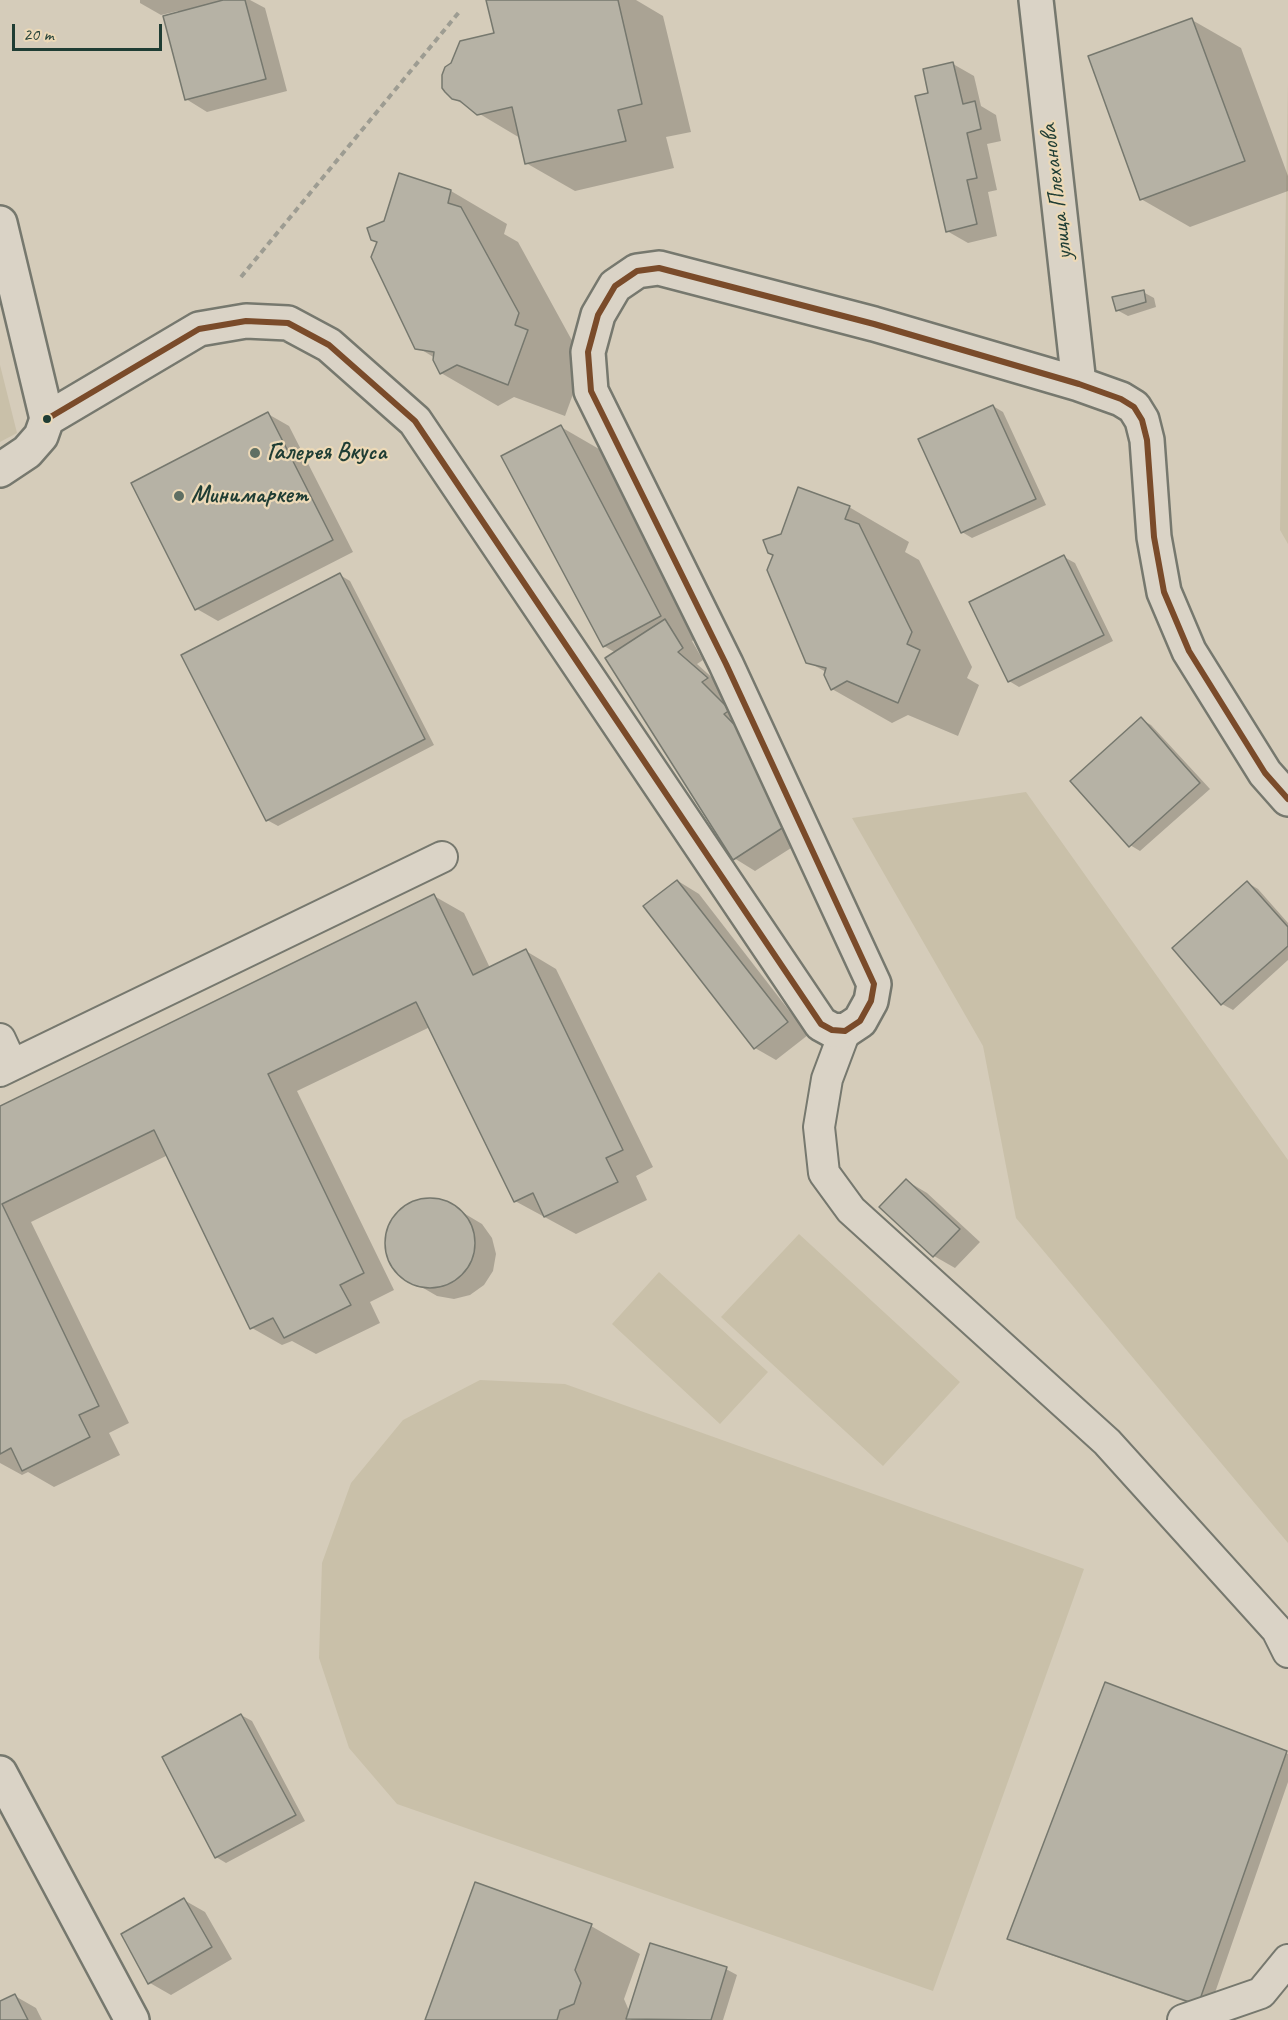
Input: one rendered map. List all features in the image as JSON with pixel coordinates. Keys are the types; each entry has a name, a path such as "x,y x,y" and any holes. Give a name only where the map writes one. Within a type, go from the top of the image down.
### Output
{"street":[{"name":"улица Плеханова","path":"1035,0 1079,384"},
{"path":"0,223 47,418 41,436 27,452 0,470"},
{"path":"47,418 199,329 246,321 288,323 329,345 415,421 821,1024 832,1030 844,1031 860,1021 871,1001 874,984 726,664 591,391 588,352 598,315 615,286 637,271 659,268 874,324 1079,384 1121,399 1134,407 1142,420 1147,441 1154,537 1164,592 1189,651 1265,773 1288,799"},
{"path":"0,1773 132,2020"}],"lane":[{"path":"4,1058 442,857"},
{"path":"844,1031 826,1079 819,1127 824,1173 850,1210 1107,1442 1277,1630 1288,1652"},
{"path":"1183,2020 1261,1993 1288,1960"}],"path":[{"path":"199,329 460,11"}],"shaded area":[{"path":"1288,82 1288,544 1280,530"},
{"path":"0,365 17,433 0,442"},
{"path":"1026,792 1288,1160 1288,1543 1016,1218 983,1046 852,818"},
{"path":"799,1234 960,1382 883,1466 721,1317"},
{"path":"659,1272 768,1372 720,1424 612,1324"},
{"path":"480,1380 565,1384 1084,1569 933,1991 397,1804 349,1748 319,1658 322,1563 351,1483 403,1420"}],"building":[{"path":"223,0 245,0 266,79 185,100 163,16"},
{"path":"486,0 618,0 642,104 618,110 626,141 525,164 512,107 477,115 445,92 442,88 442,75 445,67 451,63 460,41 494,33"},
{"path":"1192,18 1245,161 1140,200 1088,56"},
{"path":"953,62 963,104 975,101 981,129 967,133 977,178 967,180 977,224 946,232 915,96 928,93 923,69"},
{"path":"399,173 451,190 448,203 461,207 519,313 515,325 528,330 508,385 457,365 440,374 433,360 434,352 415,349 371,257 377,242 371,240 367,228 384,221"},
{"path":"1144,290 1146,302 1116,311 1112,297"},
{"path":"993,405 1036,499 961,533 918,439"},
{"path":"268,412 333,540 195,610 131,483"},
{"path":"561,425 661,616 603,647 501,456"},
{"path":"798,487 850,506 845,519 859,524 912,632 907,644 920,650 898,703 847,681 831,690 824,675 826,668 806,663 767,570 773,555 768,553 763,540 781,534"},
{"path":"1064,555 1104,635 1008,682 969,602"},
{"path":"340,573 425,739 266,821 181,655"},
{"path":"665,619 683,648 678,652 708,678 702,682 730,710 724,714 754,745 793,821 733,860 605,658"},
{"path":"1141,717 1200,783 1129,847 1070,781"},
{"path":"677,880 788,1022 754,1049 643,906"},
{"path":"1247,881 1288,927 1288,946 1221,1005 1172,948"},
{"path":"434,894 473,975 526,949 623,1150 606,1158 618,1182 544,1217 533,1193 514,1202 416,1002 268,1074 364,1273 340,1285 351,1305 284,1338 273,1318 250,1329 154,1130 2,1204 99,1406 79,1415 90,1437 22,1471 11,1448 0,1454 0,1106"},
{"path":"906,1179 960,1229 933,1257 879,1207"},
{"path":"430,1198 447,1202 462,1211 471,1226 475,1243 471,1260 462,1275 447,1284 430,1288 413,1284 398,1275 389,1260 385,1243 389,1226 398,1211 413,1202"},
{"path":"1105,1682 1287,1751 1198,2005 1007,1939"},
{"path":"241,1714 296,1815 215,1858 162,1757"},
{"path":"475,1882 592,1924 575,1970 581,1983 574,2004 560,2010 557,2020 425,2020"},
{"path":"184,1898 212,1947 148,1984 121,1934"},
{"path":"650,1943 727,1967 711,2020 626,2019"},
{"path":"15,1994 28,2020 0,2020 0,2001"}],"transit line":[{"path":"47,419 199,329 246,321 288,323 329,345 415,421 821,1024 832,1030 845,1031 860,1021 871,1001 874,984 726,664 591,391 588,352 598,315 615,286 637,271 659,268 874,324 1079,384 1121,399 1134,407 1142,420 1147,440 1154,537 1164,592 1189,651 1265,773 1288,799"}],"place":[{"name":"Галерея Вкуса","path":"255,453"},
{"name":"Минимаркет","path":"179,496"}]}
